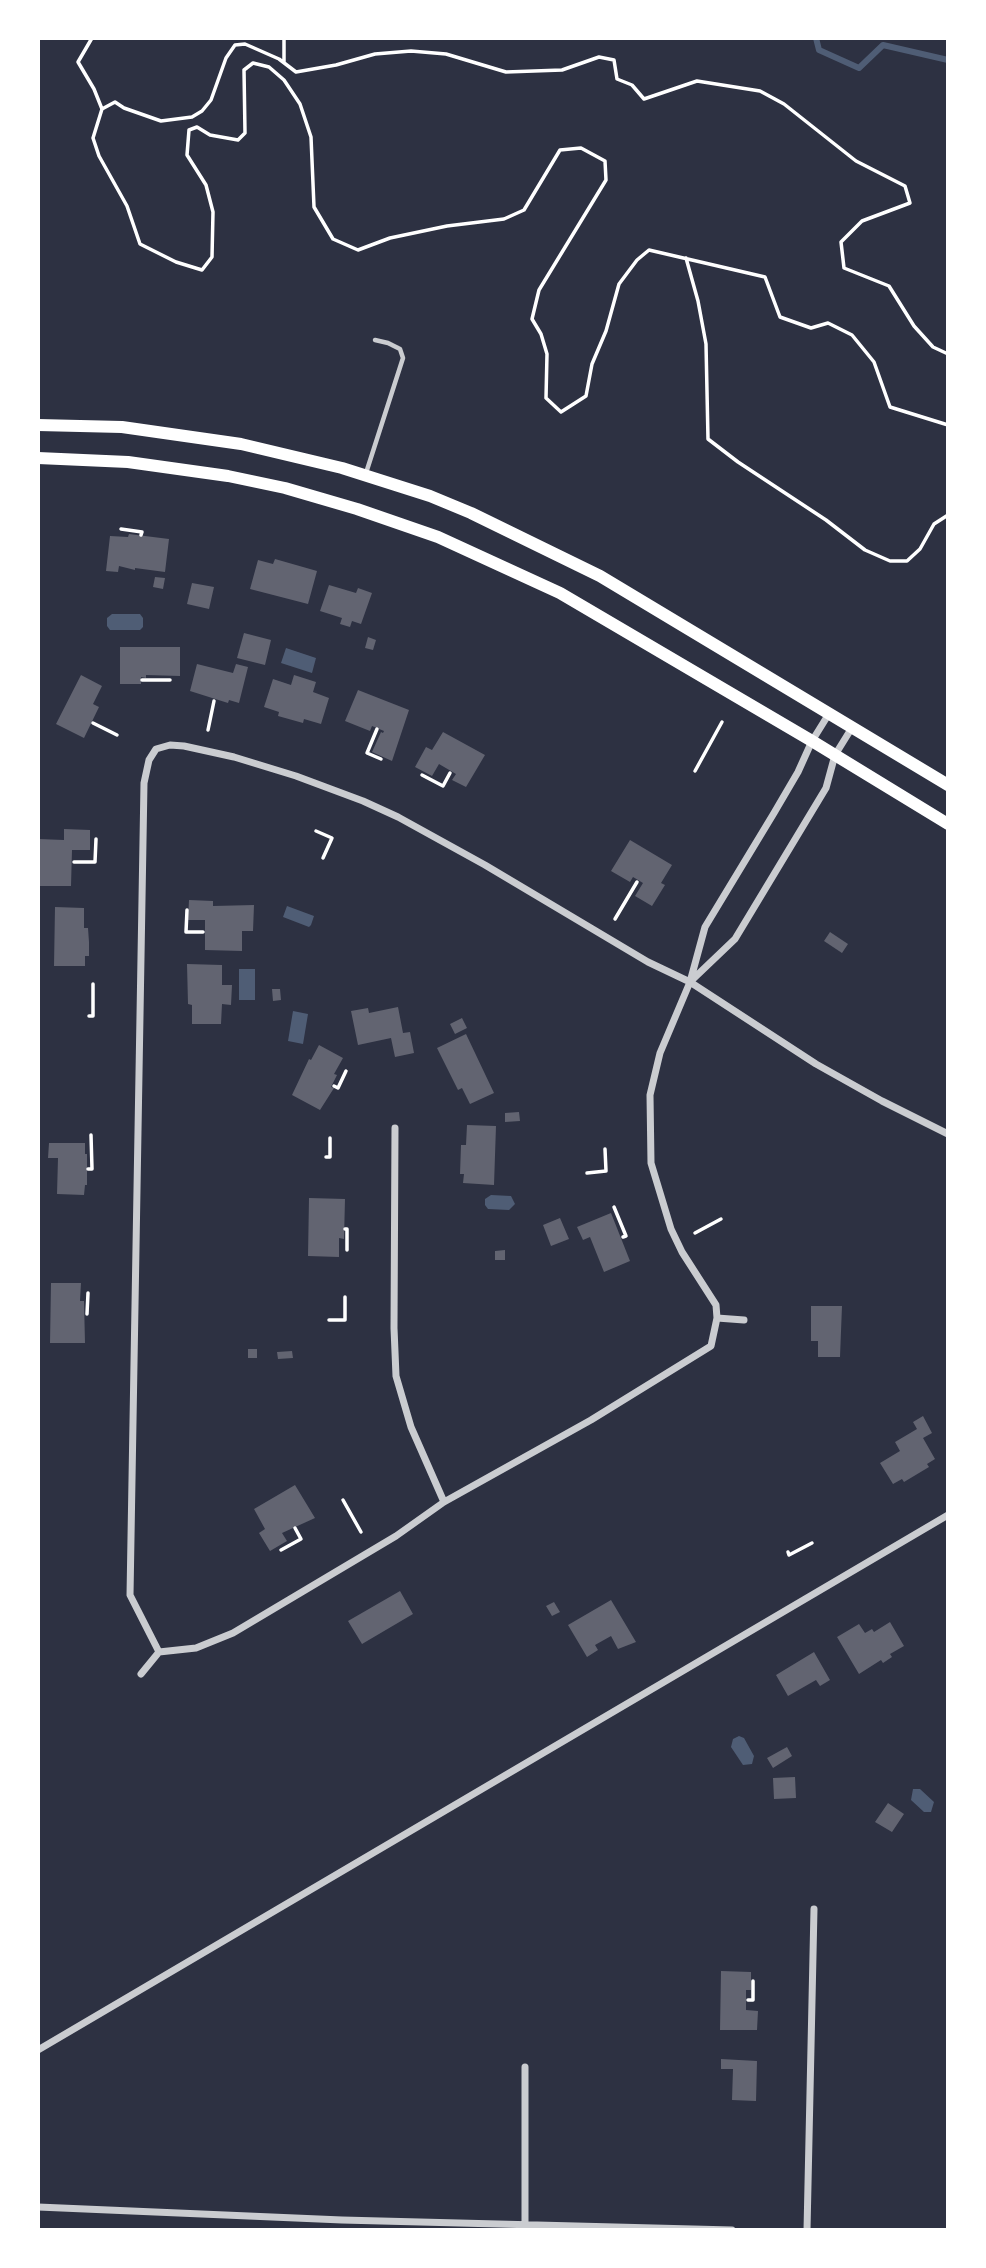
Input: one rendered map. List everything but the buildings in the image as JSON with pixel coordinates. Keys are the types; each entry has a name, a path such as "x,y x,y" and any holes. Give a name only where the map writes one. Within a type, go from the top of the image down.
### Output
{"main road":[{"path":"38,425 122,427 203,437 281,453 365,475 471,513 600,576 830,712 947,785"},
{"path":"38,458 128,462 228,476 285,488 402,523 497,562 560,593 947,824"}],"street":[{"path":"141,1674 159,1652 196,1648 233,1633 396,1536 444,1502 591,1420 711,1346 717,1318 716,1305 682,1252 671,1229 651,1163 649,1118 653,1081 660,1053 690,982 705,927 792,782 830,712"},
{"path":"690,982 735,939 826,788 835,755 853,726"},
{"path":"159,1652 130,1595 143,794 145,772 156,749 170,745 184,746 234,757 296,775 363,801 485,865 648,962 690,982 816,1064 947,1134"},
{"path":"395,1128 396,1376 411,1427 444,1502"},
{"path":"717,1318 744,1320"},
{"path":"38,2050 947,1515"},
{"path":"807,2230 814,1909"},
{"path":"525,2067 525,2225"},
{"path":"38,2207 342,2220 732,2230"},
{"path":"342,2220 342,2230"}],"lane":[{"path":"365,475 403,358 400,349 375,340"}],"path":[{"path":"92,38 78,62 102,109 93,138 99,156 127,206 140,244 176,262 202,270 212,257 213,212 206,184 187,155 189,130 197,127 210,135 238,140 245,133 244,70 253,63 270,67 284,80 300,104 311,137 314,207 332,239 358,250 390,238 447,226 496,221 524,210 561,150 581,148 605,161 606,180 538,290 532,319 541,334 547,354 546,398 561,412 586,396 592,364 606,331 619,284 637,260 649,250 765,277 780,317 811,328 828,323 852,335 874,362 890,407 947,425"},
{"path":"284,38 284,62"},
{"path":"102,109 115,102 124,108 161,121 192,117 202,111 211,100 226,58 235,44 260,48 296,72 375,54 411,51 446,54 506,72 562,70 599,57 614,61 617,79 632,85 643,99 697,81 760,91 784,104 856,161 905,187 910,203 862,221 841,242 844,268 889,286 914,326 933,347 947,354"},
{"path":"686,258 706,344 708,439 865,550 890,561 907,561 920,549 934,524 947,515"},
{"path":"121,529 142,532 141,535"},
{"path":"142,680 170,680"},
{"path":"208,730 214,701"},
{"path":"695,771 722,722"},
{"path":"93,723 117,735"},
{"path":"377,729 367,753 381,759"},
{"path":"422,775 443,786 450,773"},
{"path":"316,831 332,838 323,858"},
{"path":"74,862 95,862 96,839"},
{"path":"615,919 637,882"},
{"path":"187,910 186,932 203,932"},
{"path":"89,1016 93,1016 93,984"},
{"path":"334,1086 338,1088 346,1070"},
{"path":"88,1169 92,1168 91,1135"},
{"path":"326,1157 330,1157 330,1138"},
{"path":"587,1173 606,1171 605,1149"},
{"path":"614,1207 626,1236 623,1237"},
{"path":"695,1233 721,1219"},
{"path":"345,1229 347,1250"},
{"path":"88,1293 88,1314"},
{"path":"328,1320 345,1320 345,1297"},
{"path":"343,1500 361,1532"},
{"path":"281,1550 301,1539 295,1528"},
{"path":"788,1552 789,1555 812,1543"},
{"path":"748,2000 753,2000 753,1981"}],"water":[{"path":"112,614 140,614 143,627 140,630 110,630 107,618"},
{"path":"286,648 316,658 312,673 281,663"},
{"path":"287,906 314,916 311,925 309,927 283,917"},
{"path":"239,969 255,969 255,1000 239,1000"},
{"path":"293,1011 308,1014 303,1044 288,1041"},
{"path":"491,1195 511,1196 515,1204 509,1210 488,1209 485,1199"},
{"path":"739,1736 744,1738 754,1756 752,1764 743,1765 731,1747 733,1739"},
{"path":"913,1789 920,1789 934,1802 931,1812 924,1812 911,1800"}],"waterway":[{"path":"816,38 819,50 859,68 883,45 948,60"}]}
